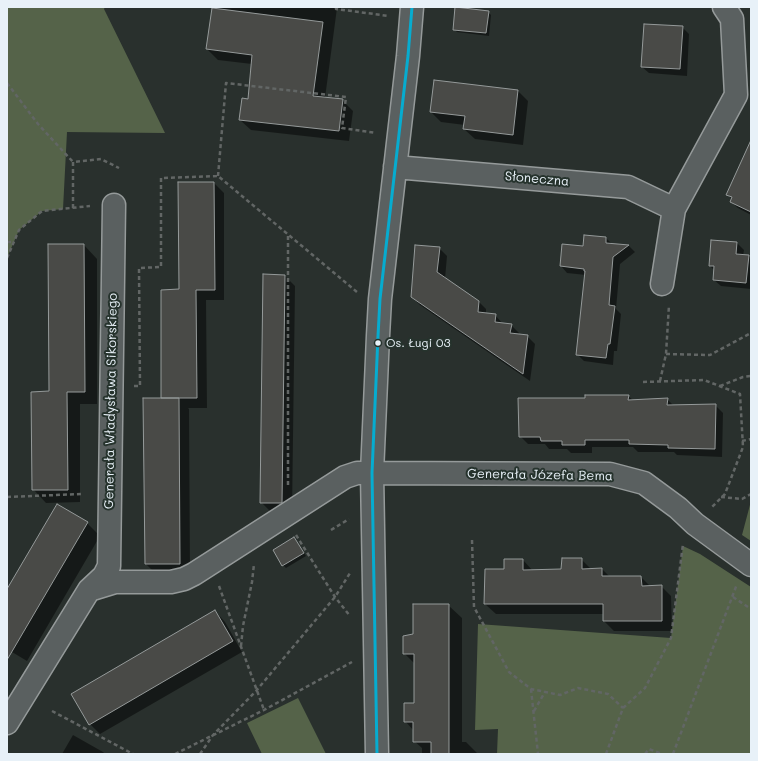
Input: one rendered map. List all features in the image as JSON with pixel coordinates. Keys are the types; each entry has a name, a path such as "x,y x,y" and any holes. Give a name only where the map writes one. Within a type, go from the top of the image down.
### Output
{"street":[{"path":"662,284 674,209 736,95 732,19 724,7"},
{"path":"377,754 372,472 380,299 412,13"},
{"name":"Słoneczna","path":"395,167 628,187 674,209"},
{"name":"Generała Władysława Sikorskiego","path":"7,723 89,590 104,576 109,566 114,205"},
{"path":"89,590 115,582 171,582 184,579 290,522 345,477 357,473 372,472"},
{"name":"Generała Józefa Bema","path":"372,472 610,474 644,483 689,519 749,563"}],"path":[{"path":"336,7 336,9 412,13"},
{"path":"7,83 38,124 73,162 73,208"},
{"path":"218,176 226,83 346,97 342,128 382,134"},
{"path":"73,162 101,159 119,168"},
{"path":"127,386 140,386 139,268 161,267 161,178 218,176 364,298 380,299"},
{"path":"7,258 19,230 42,211 114,205"},
{"path":"288,235 290,522 335,597 355,621"},
{"path":"7,242 14,242"},
{"path":"660,381 666,354 669,304 662,284"},
{"path":"666,354 710,355 751,333"},
{"path":"720,386 743,377 751,376"},
{"path":"606,754 623,708 646,688 671,638 683,546 689,519 724,494 743,447 740,394 704,380 643,382"},
{"path":"742,441 751,439"},
{"path":"7,497 81,494"},
{"path":"721,497 742,499 751,494"},
{"path":"331,530 354,516"},
{"path":"472,540 474,607 509,672 531,689 560,695 578,688 608,694 623,708"},
{"path":"241,649 243,626 252,582 254,561"},
{"path":"673,754 733,597 749,563"},
{"path":"200,754 213,735 256,691 335,597 352,568"},
{"path":"218,585 264,710"},
{"path":"733,597 751,609"},
{"path":"175,754 264,710 353,661"},
{"path":"531,689 538,754"},
{"path":"534,712 545,692"},
{"path":"52,711 133,754"},
{"path":"645,754 649,750 662,754"}],"green space":[{"path":"7,7 105,7 104,9 165,133 67,132 63,209 42,211 19,230 7,258"},
{"path":"751,501 751,541 742,535"},
{"path":"683,546 700,554 751,587 751,754 497,754 498,729 475,730 478,624 671,638"},
{"path":"298,698 326,754 262,754 247,723"}],"building":[{"path":"455,7 489,11 486,33 453,30"},
{"path":"212,8 323,22 313,96 343,99 339,131 239,120 242,98 248,99 252,55 206,49"},
{"path":"644,24 683,26 680,69 641,67"},
{"path":"434,80 518,90 513,135 463,129 465,116 430,112"},
{"path":"751,140 751,212 730,202 732,197 726,195"},
{"path":"178,182 214,182 215,290 196,290 197,398 161,398 161,290 179,289"},
{"path":"584,235 606,237 606,243 629,245 613,257 609,305 615,306 610,344 608,344 606,358 576,355 585,271 584,269 560,266 562,244 583,246"},
{"path":"711,240 737,242 736,254 749,255 746,283 713,280 714,266 709,266"},
{"path":"48,244 84,244 85,392 67,392 68,490 32,490 31,392 49,391"},
{"path":"415,245 440,247 437,272 479,301 478,312 496,314 495,322 512,324 510,333 528,335 523,374 411,297"},
{"path":"263,274 285,275 282,503 260,503"},
{"path":"585,395 629,395 628,400 668,398 667,405 716,404 715,449 668,448 668,445 629,444 629,440 585,440 585,445 562,445 562,441 541,441 540,437 519,437 518,398 585,398"},
{"path":"143,398 179,398 180,564 145,564"},
{"path":"57,504 88,522 7,660 7,589"},
{"path":"294,537 304,553 282,566 273,550"},
{"path":"562,558 582,558 582,569 602,568 602,576 641,576 642,586 662,585 662,621 603,621 603,604 484,604 485,569 504,569 504,559 523,559 523,570 561,569"},
{"path":"413,604 449,604 449,754 431,754 431,742 413,742 413,722 404,722 404,703 414,703 414,654 403,654 403,636 413,634"},
{"path":"215,610 233,641 89,725 71,694"}],"transit line":[{"path":"377,754 372,473 378,336 380,299 408,56 412,7"}],"place":[{"name":"Os. Ługi 03","path":"378,343"}]}
